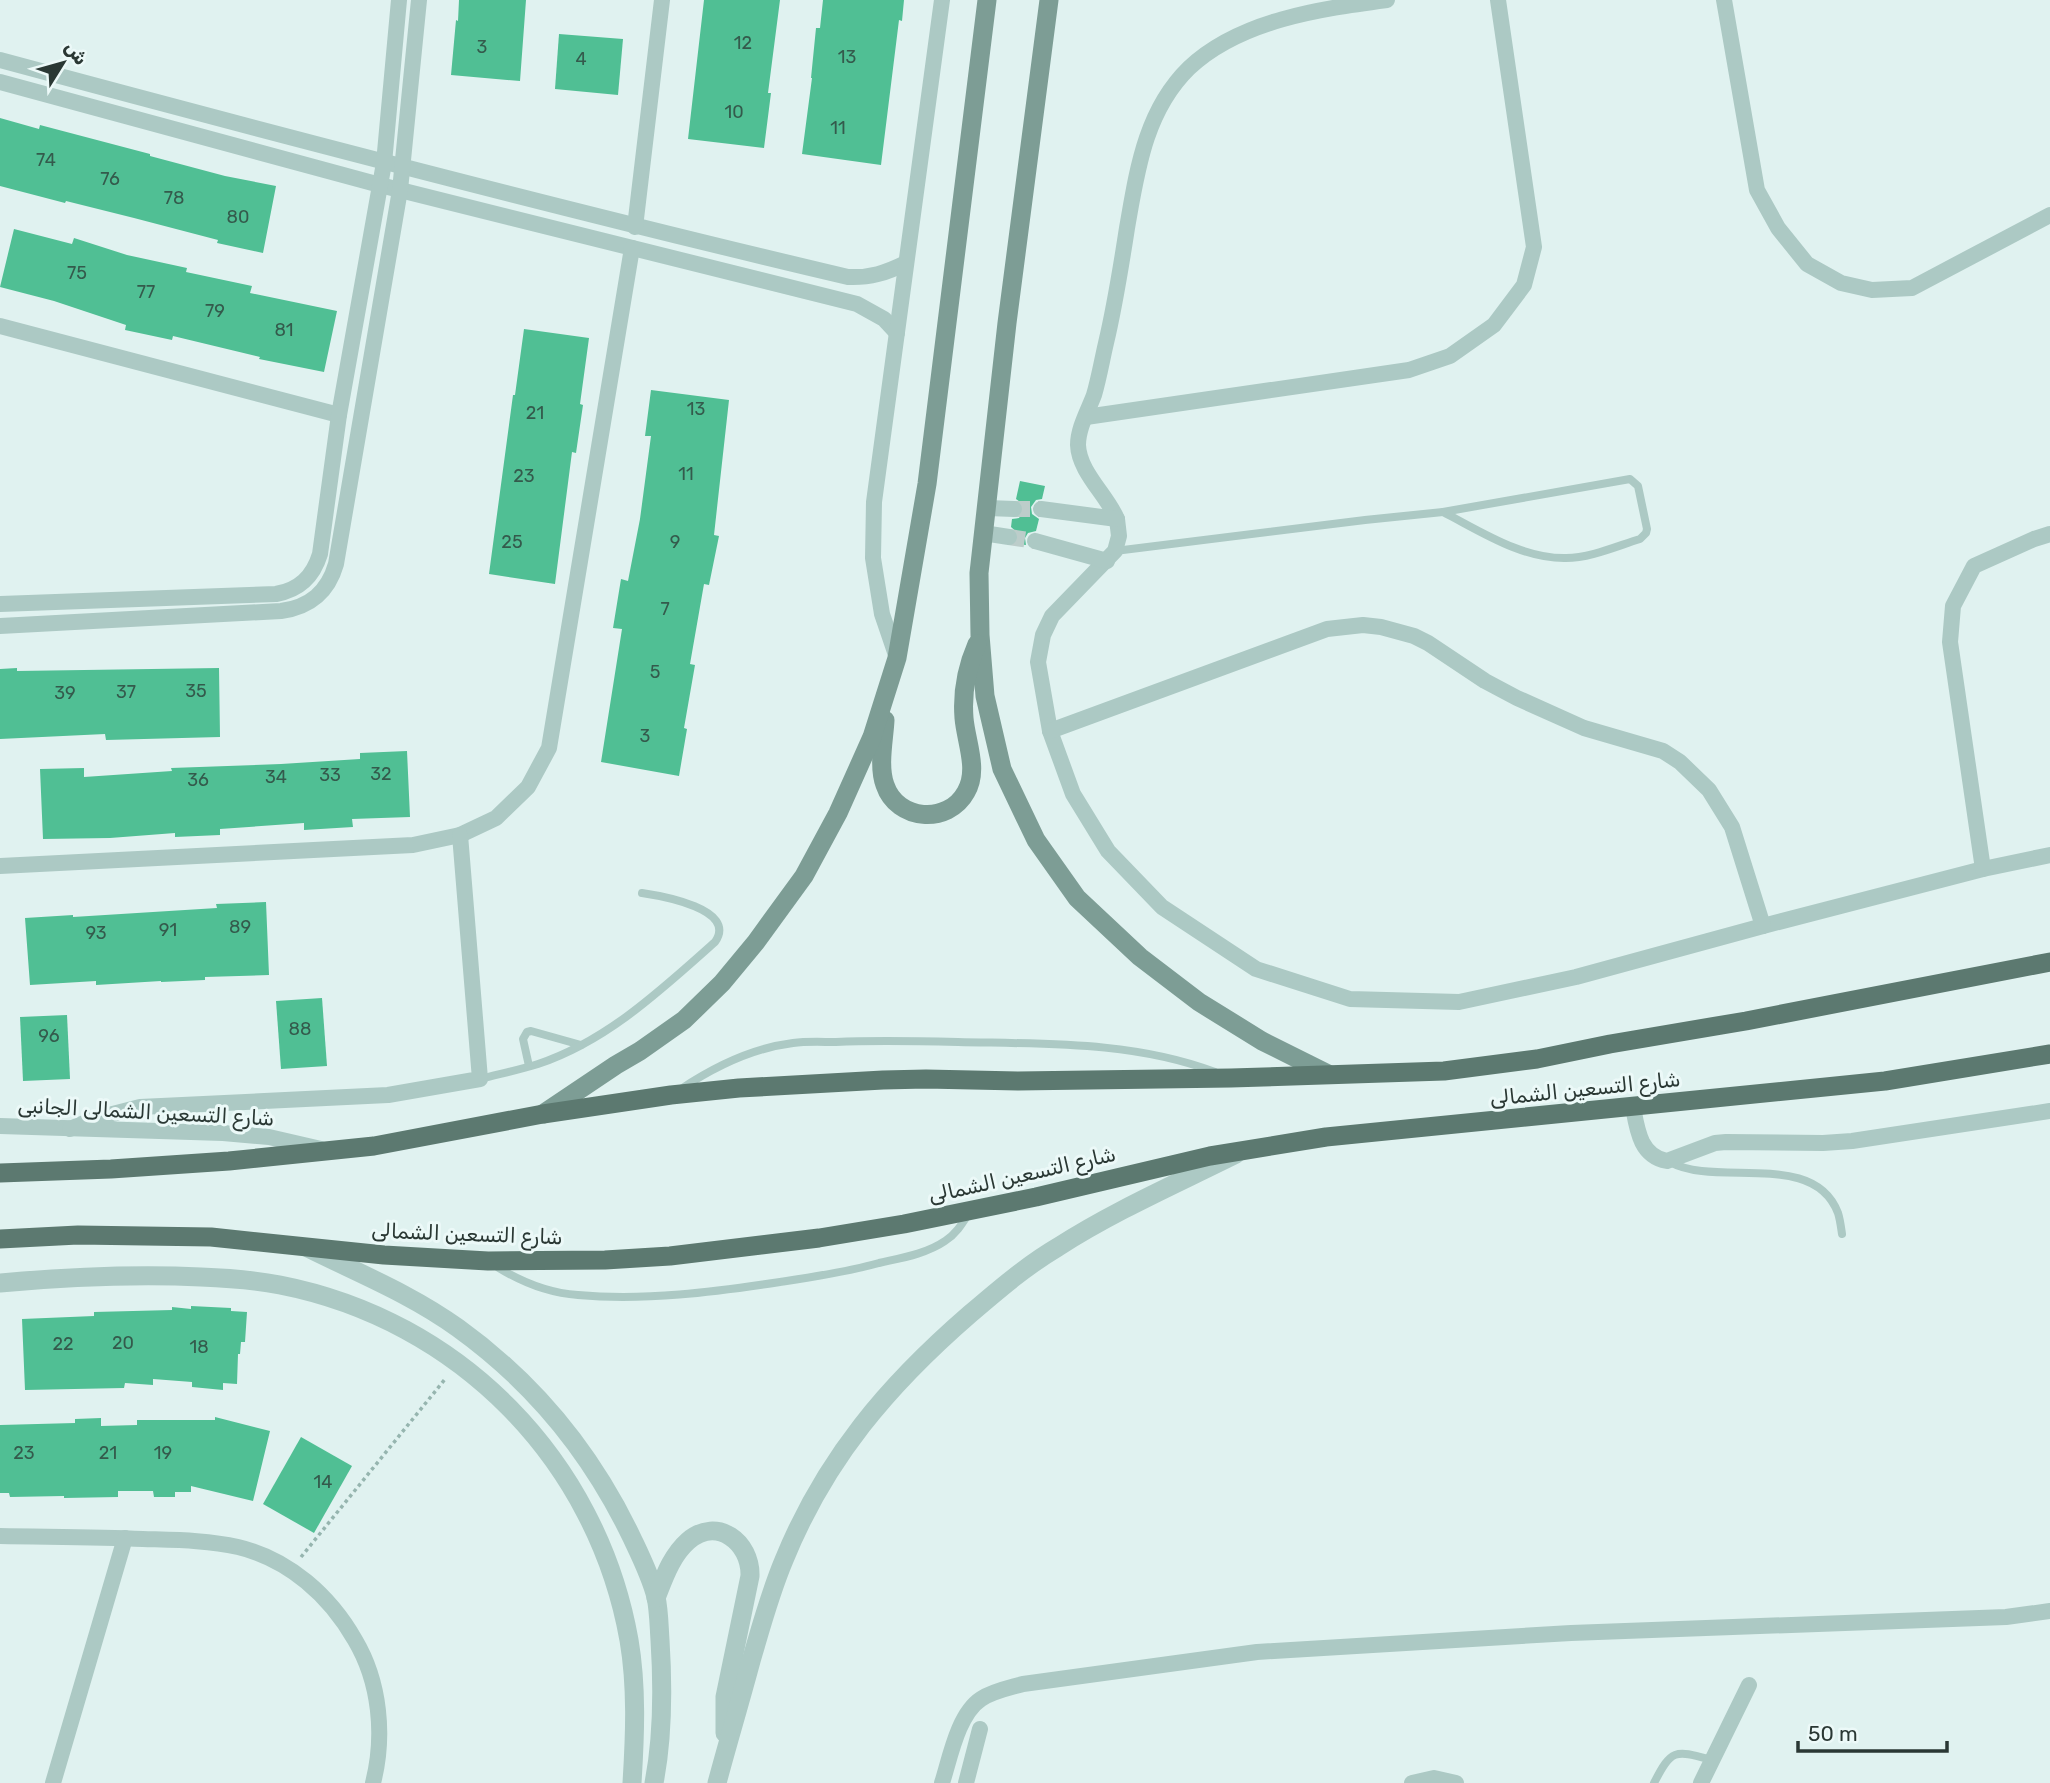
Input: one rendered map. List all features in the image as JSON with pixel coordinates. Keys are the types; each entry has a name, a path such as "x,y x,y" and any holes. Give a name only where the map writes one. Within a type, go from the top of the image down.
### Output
{"main road":[{"path":"543,1114 684,1020 722,983 804,876 838,813 872,737 897,658 935,431 987,0"},
{"path":"1049,0 1007,323 979,573 985,696 1002,769 1036,840 1077,898 1140,957 1199,1002 1262,1041 1328,1074"},
{"path":"886,698 882,774 889,794 895,802 914,813 935,815 945,812 962,799 971,780 971,760 964,714 965,692 973,653 980,635"},
{"name":"شارع التسعين الشمالى","path":"0,1172 229,1161 374,1146 543,1114 739,1088 894,1080 1231,1078 1444,1071 1486,1067 1746,1021 2050,962"},
{"name":"شارع التسعين الشمالى","path":"0,1239 78,1234 211,1237 384,1255 488,1261 605,1260 670,1256 831,1236 970,1212 1155,1168 1326,1137 1885,1081 2050,1054"}],"street":[{"path":"0,604 276,594 293,589 307,579 320,554 339,415 384,163 399,0"},
{"path":"0,626 281,611 305,605 330,582 336,564 400,190 419,0"},
{"path":"635,227 662,0"},
{"path":"897,658 882,614 873,558 874,502 942,0"},
{"path":"1045,35 1060,0"},
{"path":"1387,0 1326,9 1272,22 1223,43 1189,69 1160,105 1141,152 1114,312 1095,392 1078,446 1087,473 1117,519 1119,536 1111,556 1052,616 1043,635 1038,662 1050,731 1073,794 1108,851 1162,907 1256,969 1350,999 1459,1002 1576,977 1983,869 2050,855"},
{"path":"1086,417 1409,370 1450,356 1494,325 1524,285 1534,247 1498,0"},
{"path":"1724,0 1758,190 1777,228 1807,264 1841,283 1872,290 1912,288 2050,215"},
{"path":"0,60 403,168 848,278 868,278 906,263"},
{"path":"0,82 400,190 857,304 884,319 897,333"},
{"path":"0,866 413,845 460,835 496,818 528,788 549,748 632,248"},
{"path":"0,326 339,415"},
{"path":"988,508 1014,509"},
{"path":"1041,509 1117,519"},
{"path":"984,533 1009,537"},
{"path":"1983,869 1950,642 1953,606 1974,566 2050,534"},
{"path":"1035,541 1111,556"},
{"path":"1050,731 1327,629 1363,625 1399,631 1428,643 1485,681 1550,714 1610,736 1663,751 1680,762 1709,790 1732,827 1763,926"},
{"path":"70,1129 93,1119 140,1107 388,1095 480,1079 460,835"},
{"path":"1633,1107 1636,1126 1644,1146 1651,1154 1667,1161 1715,1143 1852,1141 2050,1111"},
{"name":"شارع التسعين الشمالى الجانبى","path":"0,1126 223,1133 269,1137 330,1151"},
{"path":"717,1783 770,1598 784,1560 819,1488 853,1436 883,1398 934,1345 1003,1286 1047,1254 1103,1221 1245,1150"},
{"path":"303,1246 384,1284 456,1326 521,1380 577,1444 601,1479 621,1515 656,1598 661,1694 654,1783"},
{"path":"0,1283 70,1277 157,1275 242,1279 278,1284 312,1292 377,1315 408,1330 458,1363 492,1390 542,1444 582,1504 598,1537 611,1571 629,1641 635,1714 632,1783"},
{"path":"656,1598 676,1555 691,1538 699,1534 725,1534 735,1538 748,1555 750,1576 725,1698 727,1748"},
{"path":"0,1536 197,1541 239,1547 265,1556 291,1570 313,1586 342,1617 364,1654 376,1694 380,1737 373,1783"},
{"path":"53,1783 125,1538"},
{"path":"942,1783 962,1723 971,1707 986,1695 1023,1684 1257,1652 1571,1633 2006,1617 2050,1611"},
{"path":"1701,1783 1749,1685"},
{"path":"966,1783 980,1730"},
{"path":"1412,1783 1434,1778 1456,1783"}],"lane":[{"path":"1111,556 1365,520 1443,512 1630,479 1637,486 1647,529 1640,539 1581,557 1544,557 1498,540 1443,512"},
{"path":"480,1079 550,1059 581,1045 623,1020 718,937 715,921 694,905 678,899 642,893"},
{"path":"529,1066 523,1040 527,1032 581,1045"},
{"path":"671,1095 716,1068 766,1049 794,1043 863,1041 1117,1048 1175,1059 1231,1078"},
{"path":"1667,1161 1689,1171 1763,1173 1803,1180 1824,1192 1832,1202 1838,1213 1842,1234"},
{"path":"488,1261 523,1281 560,1293 613,1296 696,1293 832,1273 920,1252 946,1240 960,1227 970,1212"},
{"path":"1654,1783 1666,1760 1674,1755 1684,1753 1712,1760"}],"path":[{"path":"291,1570 458,1363"}],"building":[{"path":"459,0 526,0 520,81 451,75"},
{"path":"704,0 780,0 764,148 688,139"},
{"path":"823,0 904,0 902,21 899,20 881,165 802,154 816,28 820,28"},
{"path":"559,34 623,39 618,95 555,89"},
{"path":"0,118 39,129 40,125 225,176 276,186 263,253 0,186"},
{"path":"14,229 72,244 74,238 127,255 187,268 186,272 252,286 250,293 337,311 324,372 259,359 260,357 173,336 172,340 125,330 126,325 54,301 0,287"},
{"path":"524,329 589,338 580,404 583,405 576,453 572,452 555,584 489,574"},
{"path":"651,390 729,400 714,535 719,536 709,585 704,584 690,664 695,665 679,776 601,762 622,629 613,628 621,579 628,581 640,519 651,436 645,436"},
{"path":"1020,481 1045,486 1042,499 1036,500 1031,507 1032,514 1039,519 1036,531 1028,533 1025,538 1026,545 1017,544 1019,534 1011,527 1012,519 1019,518 1024,510 1023,504 1016,499"},
{"path":"17,668 17,671 219,668 220,737 106,740 105,734 0,739 0,669"},
{"path":"407,751 410,817 352,819 353,827 304,830 304,823 220,829 220,835 175,837 175,833 43,839 40,769 84,768 84,777 172,771 171,768 360,759 360,753"},
{"path":"266,902 269,975 96,985 96,981 30,985 25,918 217,908 216,904"},
{"path":"322,998 327,1066 281,1069 276,1001"},
{"path":"67,1015 70,1079 23,1081 20,1017"},
{"path":"191,1306 231,1308 231,1311 247,1312 245,1342 241,1342 238,1354 237,1384 223,1383 223,1390 192,1387 192,1382 153,1379 153,1385 125,1383 124,1388 25,1390 22,1319 94,1316 94,1312 172,1310 172,1307 191,1309"},
{"path":"215,1417 270,1431 253,1501 191,1486 191,1492 175,1492 175,1497 154,1497 153,1491 118,1491 118,1497 64,1498 10,1497 9,1493 0,1493 0,1425 75,1423 75,1419 101,1418 101,1426 137,1425 137,1420 215,1420"},
{"path":"301,1437 352,1466 314,1533 263,1504"}],"tunnel":[{"path":"1014,509 1041,509"},
{"path":"1009,537 1035,541"}]}
